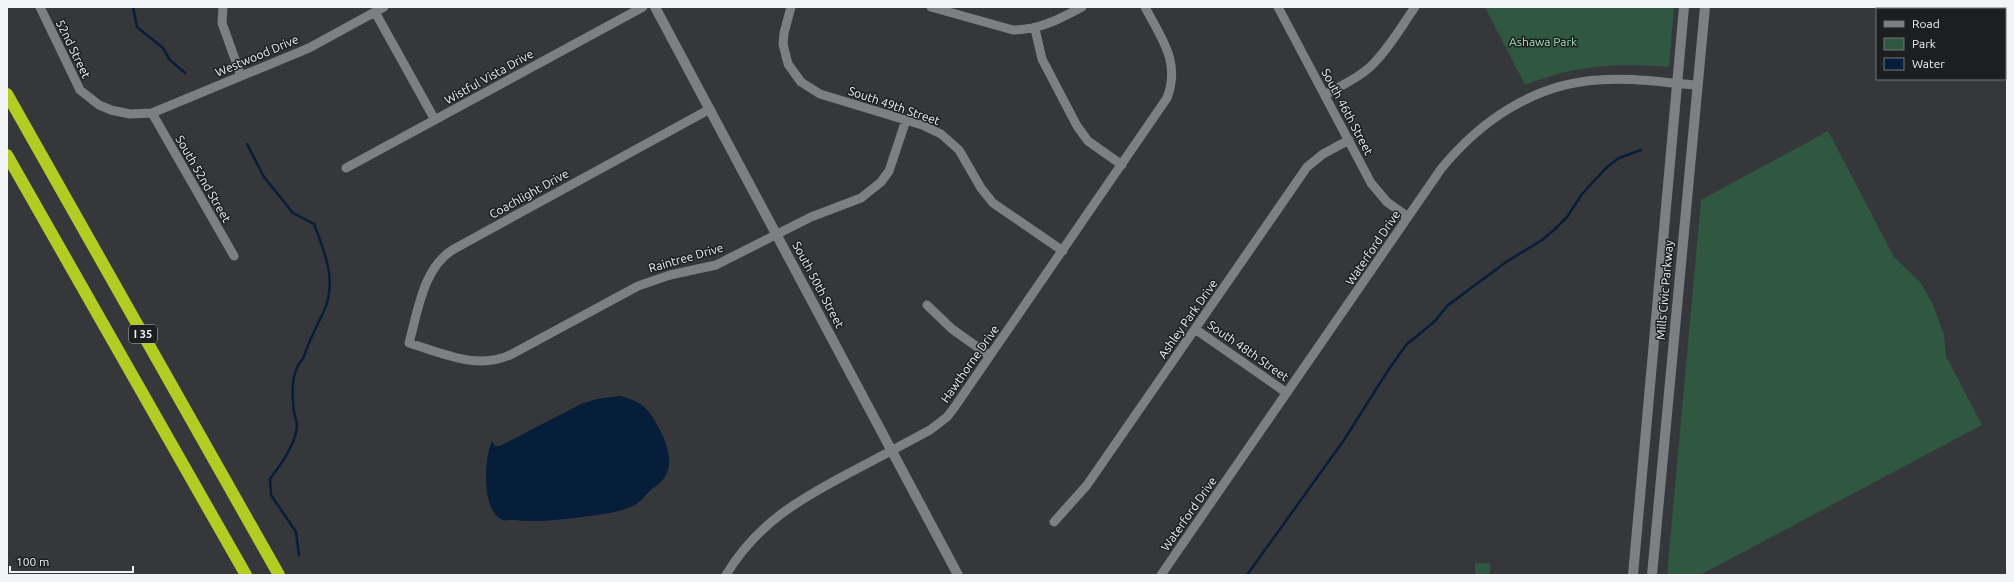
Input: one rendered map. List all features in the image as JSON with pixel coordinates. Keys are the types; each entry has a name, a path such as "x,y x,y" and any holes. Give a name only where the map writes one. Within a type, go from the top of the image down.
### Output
{"highway":[{"name":"I 35","path":"7,94 279,575"},
{"name":"I 35","path":"7,155 246,575"}],"main road":[{"name":"South 50th Street","path":"655,7 958,575"},
{"name":"Mills Civic Parkway","path":"1633,575 1684,7"},
{"name":"Mills Civic Parkway","path":"1652,575 1705,7"}],"street":[{"name":"52nd Street","path":"40,7 80,90 99,105 111,110 133,114"},
{"path":"222,7 222,23 241,76"},
{"name":"Westwood Drive","path":"133,114 152,113 309,48 384,7"},
{"name":"Wistful Vista Drive","path":"346,168 643,7"},
{"name":"South 49th Street","path":"791,7 784,33 783,44 788,64 801,82 820,94 930,128 951,142 966,161 986,196 993,203 1063,251"},
{"path":"931,7 997,27 1013,30 1035,29 1082,7"},
{"name":"Hawthorne Drive","path":"726,575 748,544 777,516 811,493 930,430 947,417 1063,251 1167,98 1173,76 1170,55 1145,7"},
{"name":"South 46th Street","path":"1278,7 1378,193 1387,202 1408,217"},
{"path":"1325,95 1353,79 1370,67 1387,47 1415,7"},
{"path":"376,12 435,120"},
{"path":"1035,29 1042,59 1077,126 1088,141 1122,165"},
{"name":"Waterford Drive","path":"1161,575 1408,217 1454,153 1485,124 1517,104 1558,87 1578,82 1619,79 1698,85"},
{"name":"Coachlight Drive","path":"409,343 427,282 436,264 442,257 454,249 710,109"},
{"name":"South 52nd Street","path":"152,113 234,256"},
{"name":"Raintree Drive","path":"409,343 470,361 487,362 497,360 512,354 638,286 670,275 716,265 777,234 811,218 855,201 872,191 889,171 906,120"},
{"name":"Ashley Park Drive","path":"1054,522 1087,485 1307,167 1323,154 1349,140"},
{"path":"927,305 952,329 990,356"},
{"name":"South 48th Street","path":"1195,330 1287,393"}],"green space":[{"name":"Ashawa Park","path":"1485,7 1674,7 1669,67 1631,65 1579,69 1544,78 1525,85"},
{"path":"1828,131 1894,257 1920,282 1932,302 1944,335 1946,356 1982,425 1700,575 1667,575 1701,200"},
{"path":"1475,563 1490,563 1490,575 1475,575"}],"water":[{"path":"619,396 641,404 654,419 662,434 668,450 669,467 661,482 633,506 607,514 545,521 504,520 496,515 491,507 486,484 487,459 492,441 495,446 500,446 581,404 597,399"}],"waterway":[{"path":"133,7 137,27 163,48 170,60 185,73"},
{"path":"247,144 264,177 293,213 314,224 326,257 330,279 327,301 323,313 294,376 293,399 297,427 293,441 286,455 270,479 271,495 296,532 299,555"},
{"path":"1247,575 1344,440 1406,345 1435,321 1447,306 1506,262 1542,240 1555,229 1567,217 1582,194 1606,168 1619,158 1641,150"}]}
